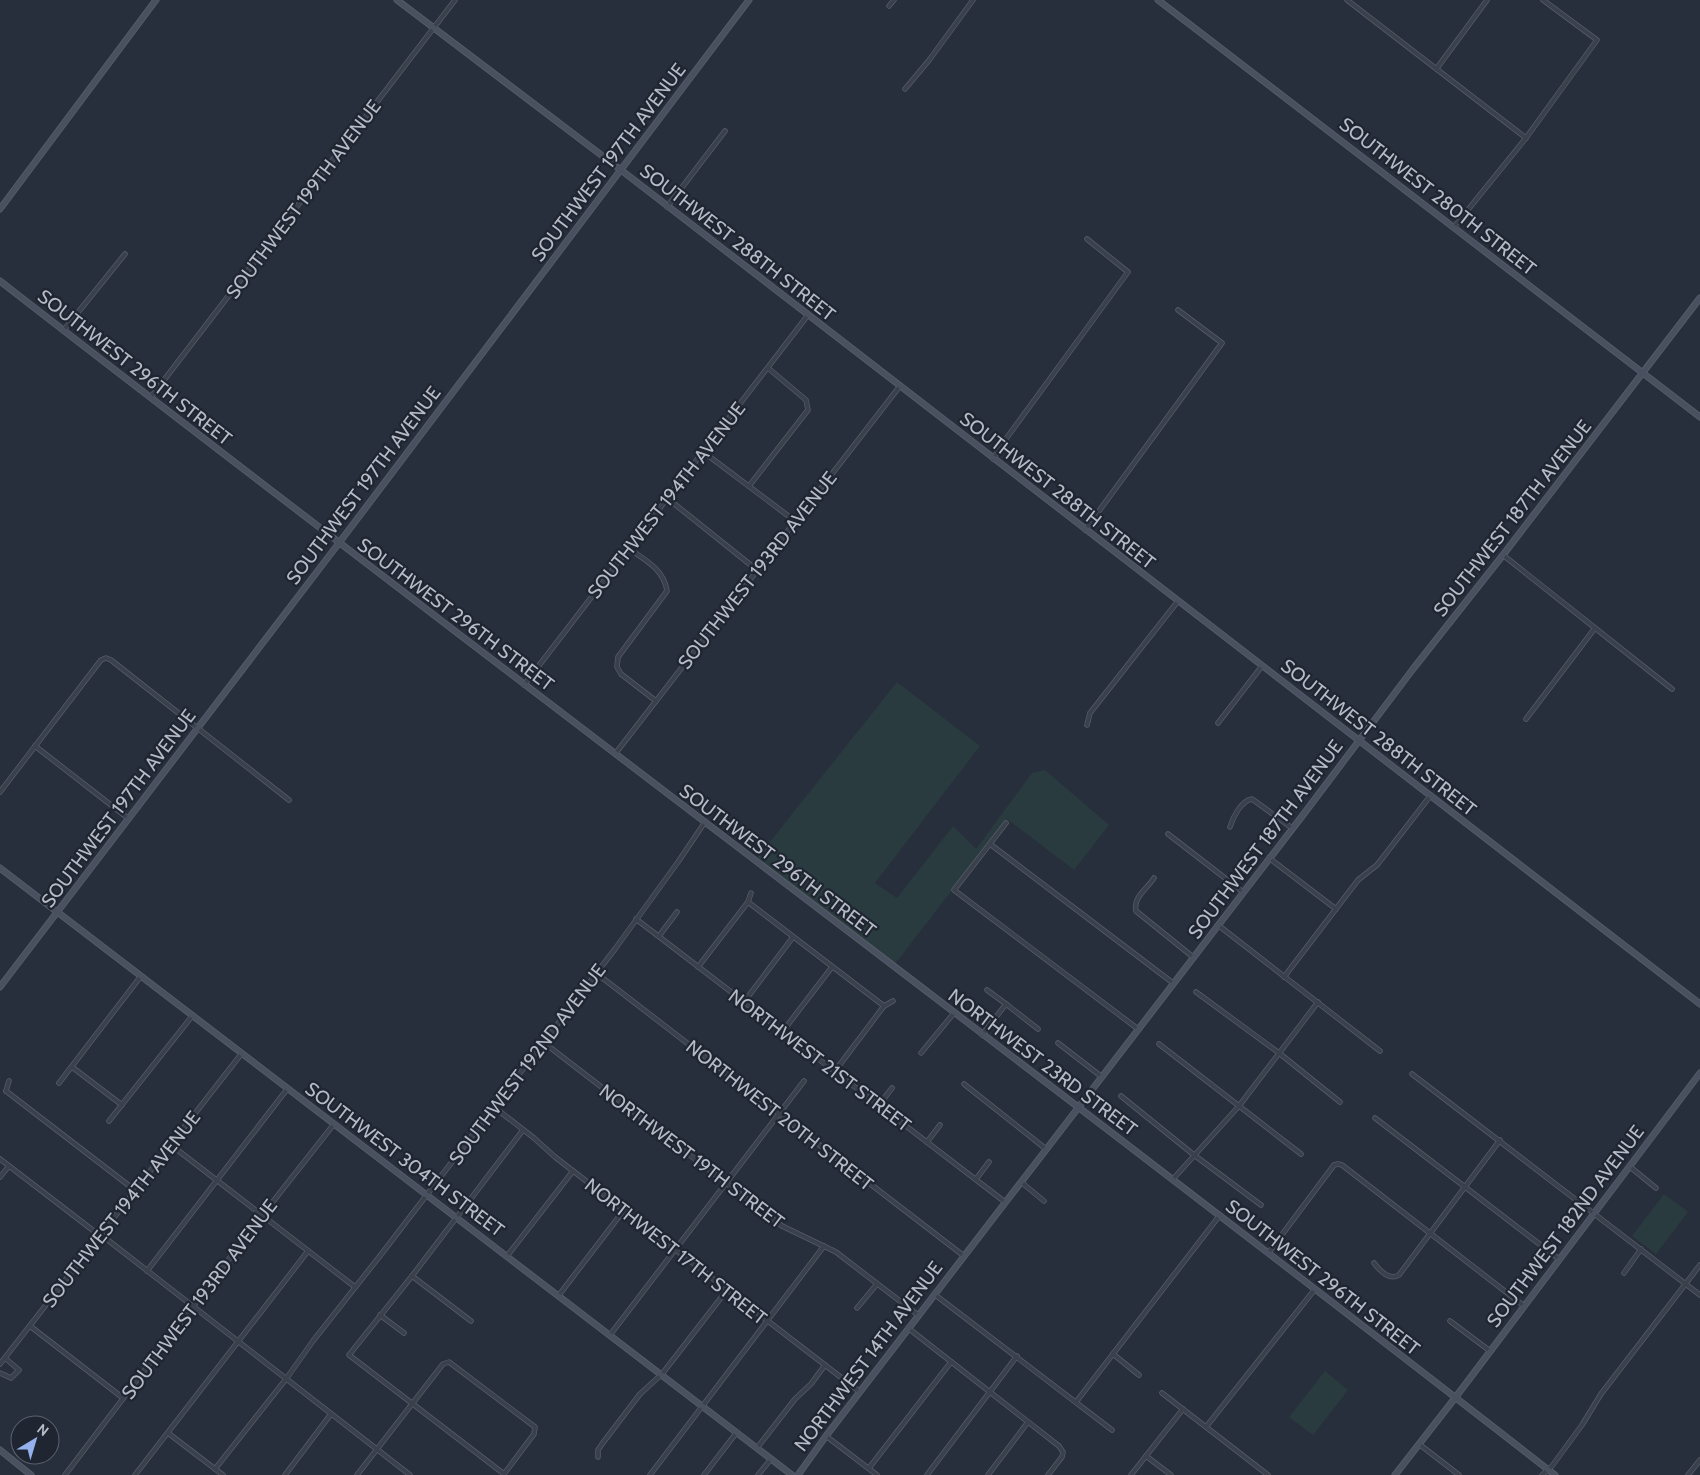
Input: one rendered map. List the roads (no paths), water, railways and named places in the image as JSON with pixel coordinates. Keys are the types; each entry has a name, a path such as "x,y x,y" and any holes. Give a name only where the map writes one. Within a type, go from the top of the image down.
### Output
{"street":[{"path":"0,209 156,0"},
{"name":"SOUTHWEST 288TH STREET","path":"397,0 621,170 1700,1004"},
{"name":"SOUTHWEST 199TH AVENUE","path":"151,397 455,0"},
{"name":"SOUTHWEST 197TH AVENUE","path":"0,987 339,543 749,0"},
{"path":"889,6 894,0"},
{"path":"905,89 930,60 973,0"},
{"name":"SOUTHWEST 280TH STREET","path":"1158,0 1700,416"},
{"path":"1346,0 1526,138"},
{"path":"1436,68 1487,0"},
{"path":"1454,227 1526,138 1597,40 1543,0"},
{"path":"667,206 725,131"},
{"path":"993,459 1128,272 1087,239"},
{"path":"63,331 125,254"},
{"name":"SOUTHWEST 296TH STREET","path":"0,282 895,968"},
{"name":"SOUTHWEST 187TH AVENUE","path":"964,1256 1413,669 1700,298"},
{"path":"1085,530 1222,343 1178,310"},
{"name":"SOUTHWEST 194TH AVENUE","path":"524,685 808,315"},
{"path":"749,486 808,410 806,400 768,368"},
{"name":"SOUTHWEST 193RD AVENUE","path":"615,754 900,386"},
{"path":"702,451 795,521"},
{"path":"667,498 757,570"},
{"path":"628,548 659,571 666,580 667,591 618,657 617,667 621,674 656,701"},
{"path":"1502,555 1672,689"},
{"path":"1087,725 1090,713 1178,600"},
{"path":"1526,719 1595,628"},
{"path":"0,792 101,660 106,658 290,800"},
{"path":"1218,723 1262,666"},
{"path":"35,746 129,819"},
{"path":"1284,977 1358,880 1381,860 1430,795"},
{"path":"1230,827 1233,817 1244,802 1252,799 1292,828"},
{"name":"SOUTHWEST 192ND AVENUE","path":"214,1469 286,1379 596,974 678,862 704,822"},
{"path":"1006,823 954,890 1138,1029"},
{"path":"1168,834 1243,892"},
{"path":"990,844 1173,983"},
{"path":"1269,858 1336,909"},
{"name":"SOUTHWEST 304TH STREET","path":"0,868 792,1475"},
{"path":"1154,878 1136,901 1135,908 1138,915 1193,957"},
{"path":"698,966 748,902 751,893"},
{"path":"748,902 884,1006"},
{"path":"659,936 677,912"},
{"name":"NORTHWEST 21ST STREET","path":"636,918 1005,1202"},
{"path":"1218,925 1380,1051"},
{"path":"744,1002 793,937"},
{"path":"783,1031 832,967"},
{"name":"NORTHWEST 23RD STREET","path":"895,968 1173,1180"},
{"name":"NORTHWEST 20TH STREET","path":"596,974 964,1256"},
{"path":"59,1082 142,976"},
{"path":"987,990 1038,1029"},
{"path":"1196,992 1279,1052 1340,1102"},
{"path":"835,1071 884,1006 893,1001"},
{"path":"1173,1180 1239,1106 1318,1002"},
{"path":"982,1035 1006,1004"},
{"path":"921,1053 954,1013"},
{"path":"109,1121 193,1015"},
{"name":"NORTHWEST 19TH STREET","path":"543,1042 782,1226 836,1252 918,1315"},
{"path":"1058,1043 1102,1077"},
{"path":"1158,1044 1301,1154"},
{"name":"SOUTHWEST 194TH AVENUE","path":"0,1364 242,1053"},
{"path":"72,1067 122,1105"},
{"name":"SOUTHWEST 182ND AVENUE","path":"1395,1475 1700,1073"},
{"path":"1412,1074 1700,1294"},
{"path":"6,1091 9,1081"},
{"path":"610,1335 804,1081"},
{"path":"964,1084 1046,1149"},
{"path":"147,1271 288,1088"},
{"path":"879,1105 892,1088"},
{"path":"0,1092 6,1091 136,1191"},
{"path":"1121,1096 1260,1205"},
{"name":"NORTHWEST 17TH STREET","path":"494,1107 573,1171 860,1392"},
{"path":"1375,1118 1560,1259"},
{"name":"SOUTHWEST 193RD AVENUE","path":"65,1475 334,1124"},
{"path":"927,1142 940,1125"},
{"path":"357,1475 412,1403 446,1362 452,1363 533,1425 536,1430 504,1474 412,1403 349,1355 524,1130"},
{"path":"1374,1263 1388,1276 1395,1277 1402,1271 1500,1140"},
{"path":"171,1144 355,1287"},
{"path":"0,1159 410,1475"},
{"path":"976,1179 988,1162"},
{"path":"1269,1252 1334,1165 1338,1164 1431,1233 1524,1306"},
{"path":"0,1177 9,1166"},
{"path":"1629,1166 1656,1188"},
{"path":"507,1256 573,1171"},
{"name":"SOUTHWEST 296TH STREET","path":"1173,1180 1269,1252 1455,1398"},
{"path":"1020,1182 1044,1201"},
{"path":"559,1295 624,1210"},
{"path":"1076,1402 1220,1216"},
{"path":"650,1475 824,1246"},
{"path":"1624,1273 1641,1249"},
{"path":"135,1475 308,1251"},
{"name":"NORTHWEST 14TH AVENUE","path":"798,1475 964,1256"},
{"path":"1542,1475 1548,1470 1582,1425 1601,1394 1700,1265"},
{"path":"412,1276 471,1321"},
{"path":"857,1308 877,1284"},
{"path":"1206,1427 1315,1289"},
{"path":"598,1457 598,1450 640,1394 662,1374 727,1290"},
{"path":"934,1294 1112,1430"},
{"path":"380,1315 404,1333"},
{"path":"1450,1321 1490,1351"},
{"path":"30,1326 124,1398"},
{"path":"908,1328 1059,1446 1063,1452 1062,1457 1048,1475"},
{"path":"1113,1354 1139,1375"},
{"path":"927,1475 1017,1356"},
{"path":"0,1373 12,1378 19,1370 5,1358"},
{"path":"869,1468 951,1362"},
{"path":"757,1448 825,1366"},
{"path":"1162,1393 1268,1475"},
{"path":"1455,1398 1555,1475"},
{"path":"1131,1475 1183,1410"},
{"path":"285,1475 331,1414"},
{"path":"988,1475 1028,1422"},
{"path":"704,1475 737,1432"},
{"path":"168,1433 223,1475"},
{"path":"826,1436 877,1475"},
{"path":"1419,1444 1459,1475"},
{"path":"0,1450 31,1475"},
{"path":"1146,1456 1172,1475"},
{"path":"758,1475 771,1459"},
{"path":"1688,1475 1700,1460"}]}
